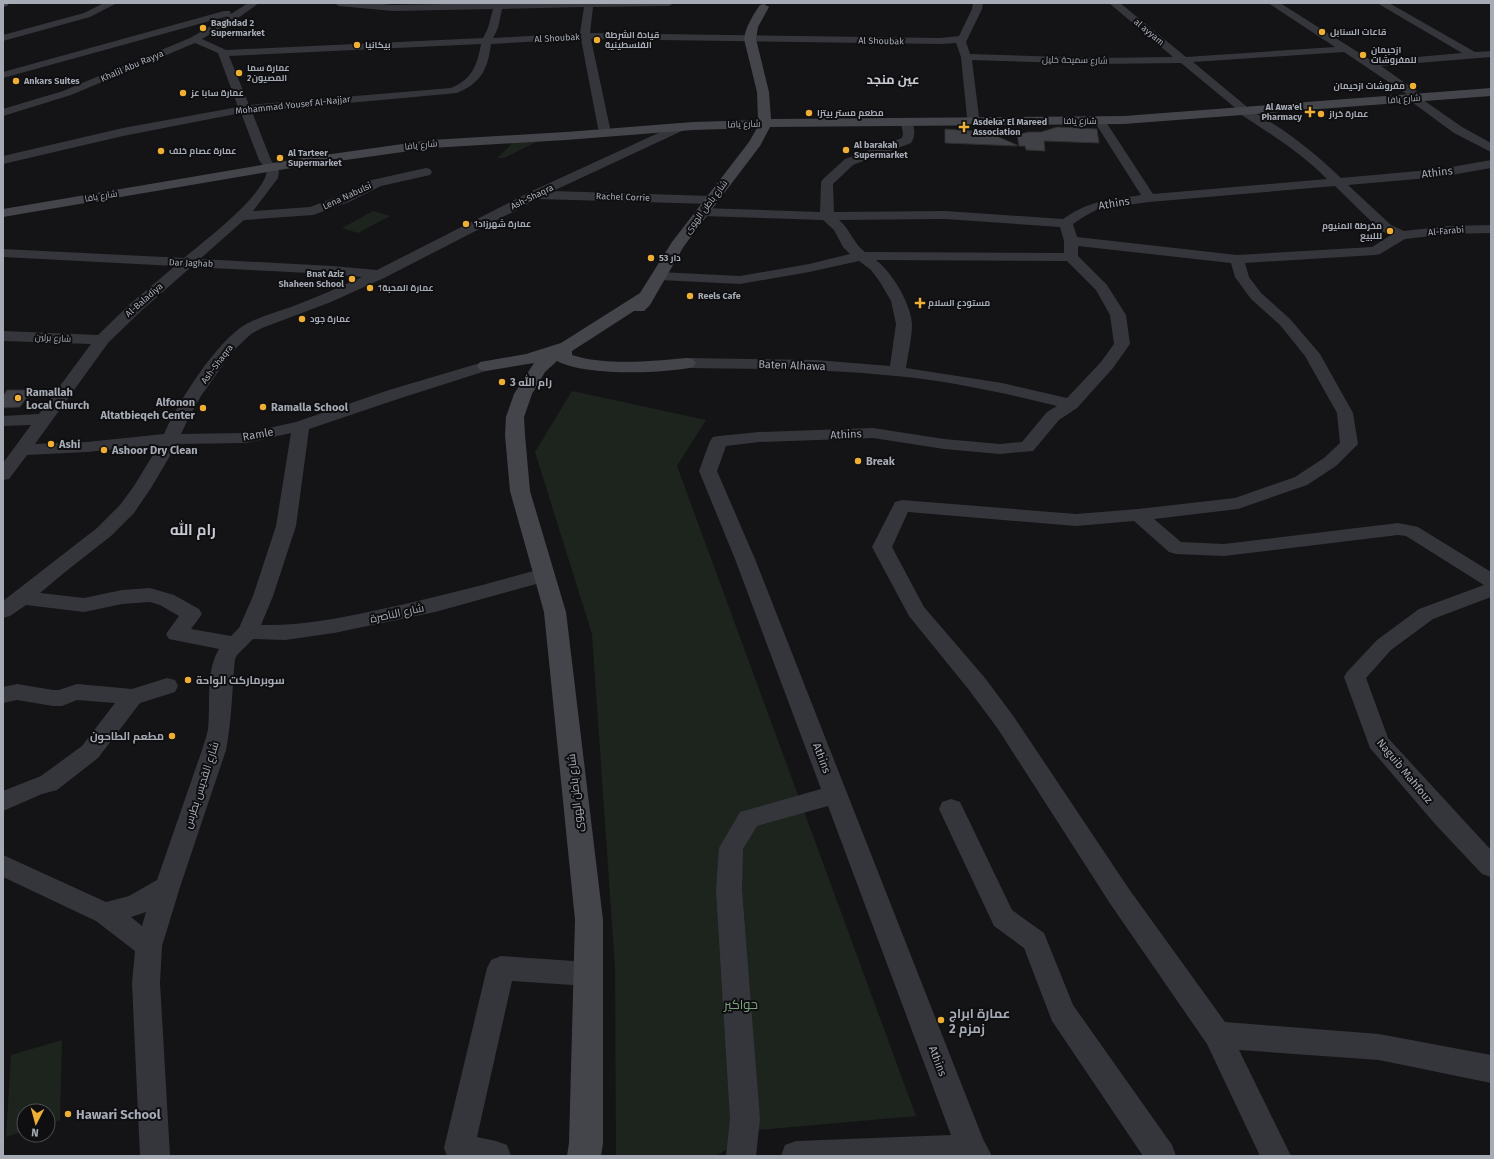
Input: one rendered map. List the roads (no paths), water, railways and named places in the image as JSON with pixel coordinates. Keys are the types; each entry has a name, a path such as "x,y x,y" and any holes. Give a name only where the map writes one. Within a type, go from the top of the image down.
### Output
{"main road":[{"path":"764,5 755,46 755,100 765,120"},
{"name":"شارع يافا","path":"815,120 907,122 1100,121 1156,119 1491,88"},
{"name":"شارع يافا","path":"1413,96 1491,92"},
{"path":"710,121 755,100 783,113 815,120"},
{"name":"شارع يافا","path":"3,213 404,143 710,121 1125,116 1243,110"},
{"name":"شارع يافا","path":"3,208 268,166 431,144 566,136 765,120"},
{"name":"شارع باطن الهوى","path":"646,296 660,276 677,245 756,140 765,120"},
{"path":"680,127 748,132 756,140 786,128 815,120"},
{"path":"486,366 563,353 584,343 639,306 644,302 646,296"},
{"path":"541,375 563,353 646,296"},
{"path":"584,343 584,352 595,360 687,363"},
{"path":"563,353 580,364 664,366 687,363"},
{"path":"486,366 525,367 541,375 569,368 597,365"},
{"name":"شارع باطن الهوى","path":"541,375 515,435 520,492 555,612 589,920 586,1143 584,1156"}],"street":[{"path":"3,38 87,15 112,3"},
{"path":"338,3 394,8 499,4 669,3"},
{"path":"589,3 585,36 604,128"},
{"path":"973,117 963,42 977,9 978,3"},
{"name":"al ayyam","path":"1114,3 1243,110 1286,138 1316,161 1386,228 1402,235"},
{"path":"1273,3 1370,64 1458,130 1491,148"},
{"path":"1382,3 1491,65"},
{"name":"Mohammad Yousef Al-Najjar","path":"3,160 123,132 244,109 452,90 465,86 476,76 484,56 486,42 493,28 499,4"},
{"path":"3,75 251,5"},
{"name":"Khalil Abu Rayya","path":"3,113 67,93 194,40 251,5"},
{"path":"729,38 747,33 762,54 762,44 780,39"},
{"name":"Al Shoubak","path":"223,52 486,42 585,36 729,38"},
{"path":"729,38 740,40 755,46"},
{"name":"Al Shoubak","path":"755,46 780,39 963,42"},
{"path":"194,40 204,42 223,52 244,109 268,166"},
{"name":"شارع سميحة خليل","path":"966,57 1098,61 1183,60 1345,49"},
{"path":"1370,64 1491,54"},
{"path":"1100,121 1149,198"},
{"path":"897,371 904,324 898,301 887,280 876,267 850,247 840,228 827,216 827,183 849,162 907,140 909,134 907,122"},
{"name":"Ash-Shaqra","path":"3,611 22,598 117,520 142,488 170,439 180,417 218,359 236,339 246,331 257,325 326,299 379,275 535,194 680,127"},
{"name":"Athins","path":"974,1152 745,559 708,471 719,441 759,437 873,433 944,444 1000,449 1027,447 1053,416 1071,404 1107,365 1122,344 1118,315 1102,288 1071,249 1066,224 1080,213 1096,206 1149,198 1440,173 1491,164"},
{"name":"Al-Baladiya","path":"22,450 102,340 120,321 186,263 243,216 272,178 273,171 268,166"},
{"name":"Lena Nabulsi","path":"243,216 301,214 344,199 377,182 426,172"},
{"name":"Rachel Corrie","path":"535,194 711,200"},
{"path":"703,212 827,216 991,217 1066,224"},
{"name":"Al-Farabi","path":"1402,235 1449,230 1491,229"},
{"path":"660,276 740,280 809,268 860,256 1071,249 1237,259 1375,251 1402,235"},
{"name":"Dar Jaghab","path":"3,253 318,269 379,275"},
{"path":"1237,259 1242,277 1256,296 1285,322 1312,354 1345,413 1350,444 1330,462 1301,481 1238,503 1138,515 1076,520 902,506 882,547 916,611 977,684 1006,723 1120,897 1217,1035 1276,1156"},
{"name":"شارع برلين","path":"3,336 102,340"},
{"name":"Baten Alhawa","path":"687,363 816,365 897,371 1002,388 1071,404"},
{"name":"Ramle","path":"22,450 87,447 170,439 246,438 301,426 395,394 486,366"},
{"path":"3,421 44,419"},
{"name":"شارع القديس بطرس","path":"155,1156 146,983 149,946 167,887 214,750 219,729 223,666 228,651 241,638 263,596 286,526 301,426"},
{"path":"3,475 22,450"},
{"path":"1138,515 1176,548 1224,550 1398,529 1411,531 1491,581"},
{"name":"شارع الناصرة","path":"22,598 84,605 122,597 142,595 160,597 192,614 176,634 241,638 334,626 435,605 544,575"},
{"name":"Naguib Mahfouz","path":"1491,590 1426,614 1384,645 1355,677 1378,742 1444,817 1491,867"},
{"path":"3,695 16,690 57,699 65,697 72,692 132,697 167,686"},
{"path":"4,800 35,787 49,783 83,758 90,752 132,697"},
{"path":"741,1156 745,1119 729,890 731,848 749,819 836,794"},
{"path":"951,809 1003,918 1035,941 1062,1012 1161,1156"},
{"path":"3,865 106,913 149,946"},
{"path":"106,913 133,907 148,900 167,887"},
{"path":"496,1156 459,1148 501,968 588,974"},
{"path":"1217,1035 1379,1047 1491,1069"},
{"path":"796,1156 974,1152"}],"place":[{"name":"Baghdad 2 Supermarket","path":"203,28"},
{"name":"قاعات السنابل","path":"1322,32"},
{"name":"قيادة الشرطة الفلسطينية","path":"597,40"},
{"name":"بيكانيا","path":"357,45"},
{"name":"ازحيمان للمفروشات","path":"1363,55"},
{"name":"عمارة سما المصيون2","path":"239,73"},
{"name":"Ankars Suites","path":"16,81"},
{"name":"مفروشات ازحيمان","path":"1413,86"},
{"name":"عمارة سابا عز","path":"183,93"},
{"name":"Al Awa'el Pharmacy","path":"1310,112"},
{"name":"مطعم مستر بيتزا","path":"809,113"},
{"name":"عمارة خراز","path":"1321,114"},
{"name":"Asdeka' El Mareed Association","path":"964,127"},
{"name":"Al barakah Supermarket","path":"846,150"},
{"name":"عمارة عصام خلف","path":"161,151"},
{"name":"Al Tarteer Supermarket","path":"280,158"},
{"name":"عمارة شهرزاد1","path":"466,224"},
{"name":"مخرطة المنيوم لللبيع","path":"1390,231"},
{"name":"دار 53","path":"651,258"},
{"name":"Bnat Aziz Shaheen School","path":"352,279"},
{"name":"عمارة المحبة1","path":"370,288"},
{"name":"Reels Cafe","path":"690,296"},
{"name":"مستودع السلام","path":"920,303"},
{"name":"عمارة جود","path":"302,319"},
{"name":"3 رام الله","path":"502,382"},
{"name":"Ramallah Local Church","path":"18,398"},
{"name":"Ramalla School","path":"263,407"},
{"name":"Alfonon Altatbieqeh Center","path":"203,408"},
{"name":"Ashi","path":"51,444"},
{"name":"Ashoor Dry Clean","path":"104,450"},
{"name":"Break","path":"858,461"},
{"name":"سوبرماركت الواحة","path":"188,680"},
{"name":"مطعم الطاحون","path":"172,736"},
{"name":"عمارة ابراج زمزم 2","path":"941,1020"},
{"name":"Hawari School","path":"68,1114"}],"district":[{"name":"عين منجد","path":"893,79"},
{"name":"رام الله","path":"193,530"}],"park label":[{"name":"حواكير","path":"741,1004"}]}
